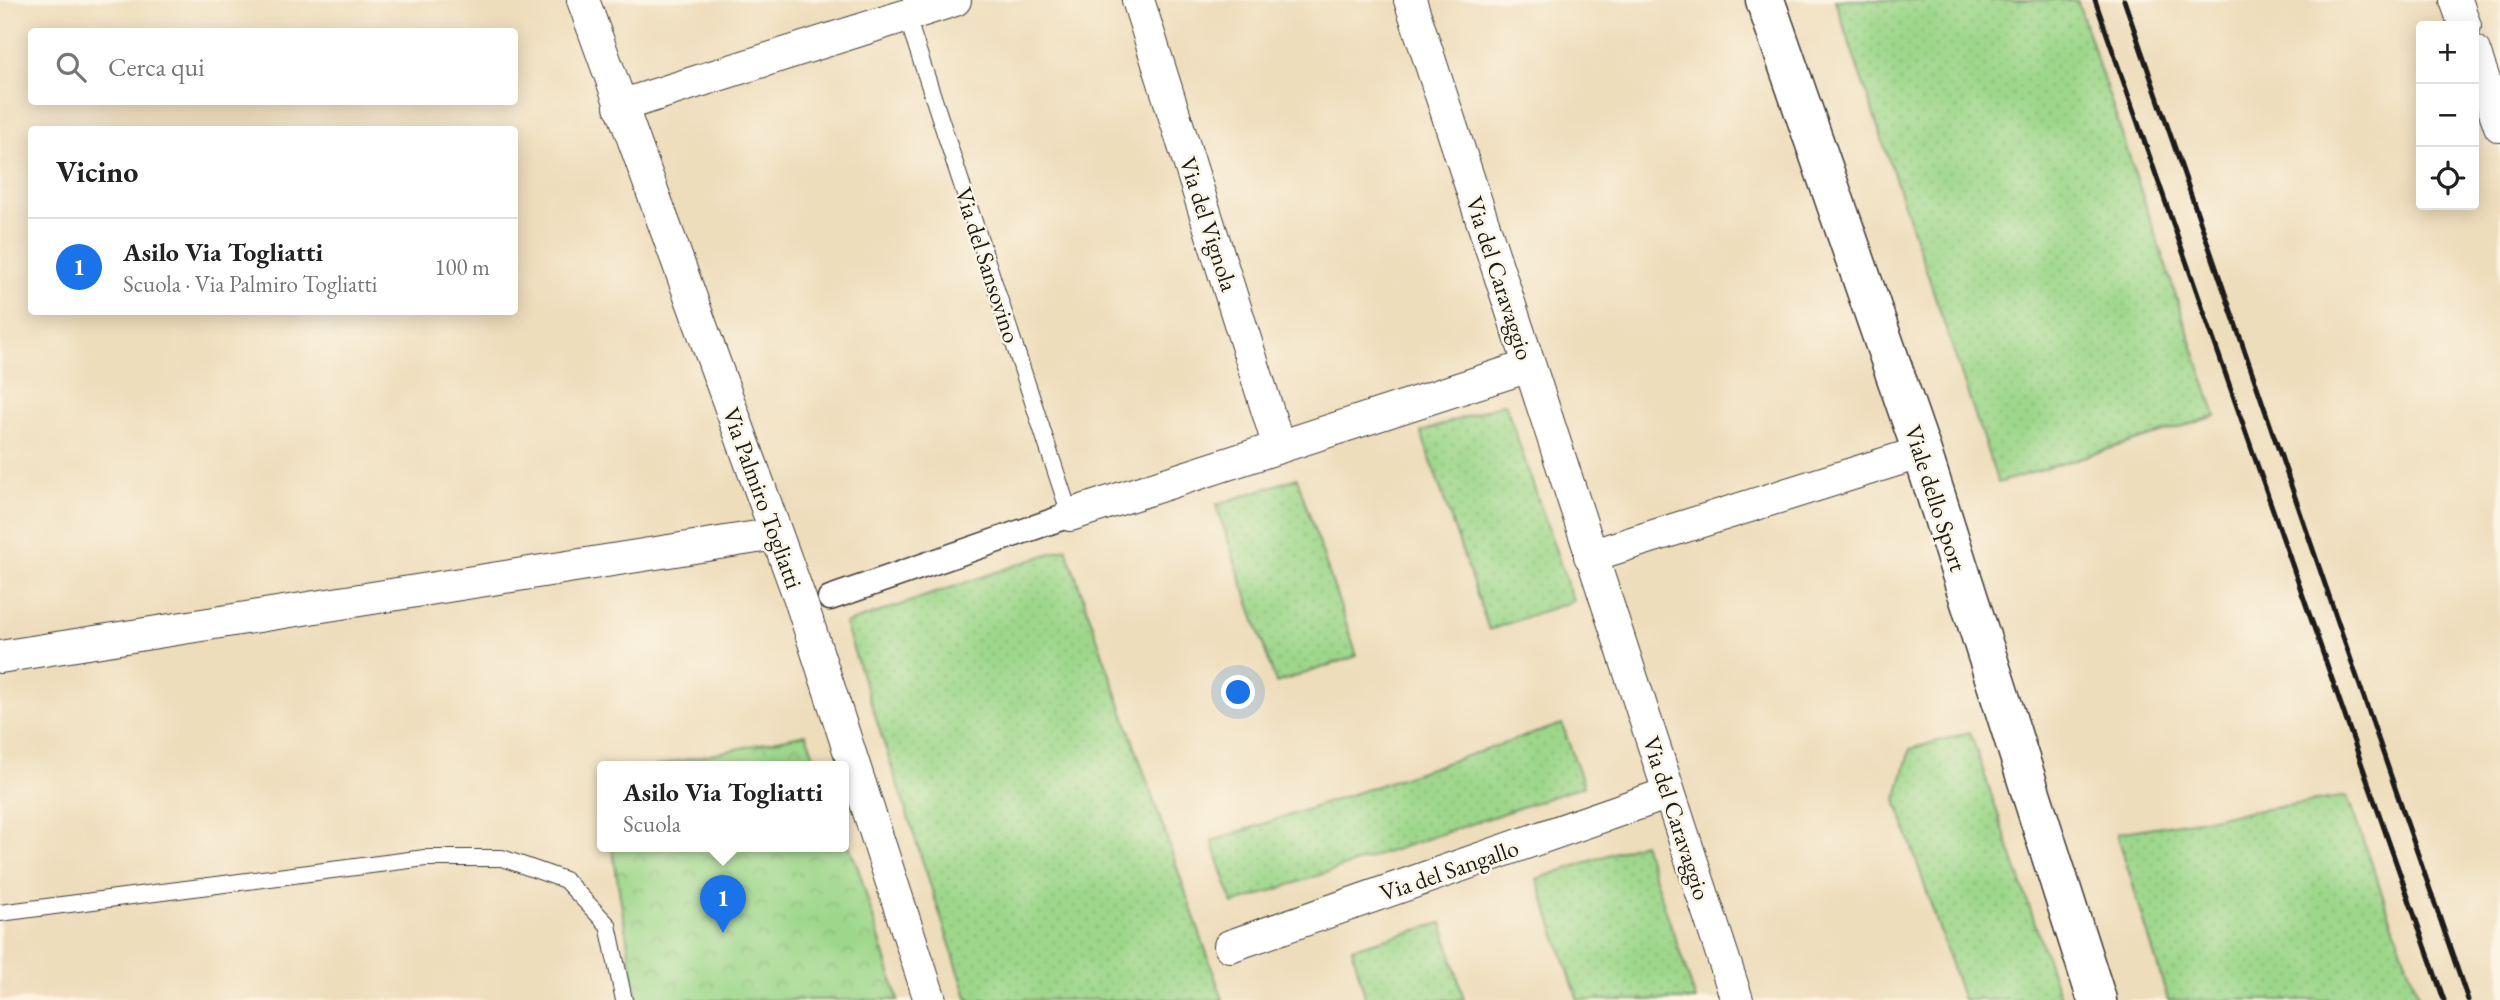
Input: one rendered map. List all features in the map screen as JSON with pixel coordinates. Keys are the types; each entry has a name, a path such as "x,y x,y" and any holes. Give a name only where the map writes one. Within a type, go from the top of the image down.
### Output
{"street":[{"name":"Via Palmiro Togliatti","path":"583,0 776,534 930,1000"},
{"path":"620,106 955,0"},
{"name":"Via del Vignola","path":"1138,0 1279,447"},
{"name":"Via del Caravaggio","path":"1410,0 1590,556 1738,1000"},
{"name":"Viale dello Sport","path":"1765,0 1922,452 2096,1000"},
{"path":"2456,0 2463,21"},
{"path":"2479,65 2500,126"},
{"path":"830,598 1070,515 1529,366"},
{"path":"1590,556 1922,452"},
{"path":"0,657 776,534"},
{"name":"Via del Sangallo","path":"1230,946 1669,793"}],"lane":[{"name":"Via del Sansovino","path":"906,14 1070,515"},
{"path":"0,913 425,858 502,858 565,880 608,925 625,1000"}],"green space":[{"path":"1835,0 2077,0 2216,416 1998,483"},
{"path":"1505,403 1573,601 1489,630 1421,432"},
{"path":"1297,478 1357,656 1276,683 1216,505"},
{"path":"1066,548 1223,1000 968,1000 845,624"},
{"path":"1562,724 1584,786 1233,904 1212,841"},
{"path":"1970,732 2061,1000 1963,1000 1896,800 1910,749"},
{"path":"806,734 816,761 680,761"},
{"path":"2347,796 2420,1000 2168,1000 2117,833"},
{"path":"1643,843 1696,1000 1578,1000 1537,879"},
{"path":"849,845 898,1000 637,1000 613,852 849,852"},
{"path":"1442,923 1464,1000 1366,1000 1352,948"}],"railway":[{"path":"2095,0 2444,1000"},
{"path":"2124,0 2468,1000"}],"place":[{"name":"Asilo Via Togliatti","path":"723,933"}]}
